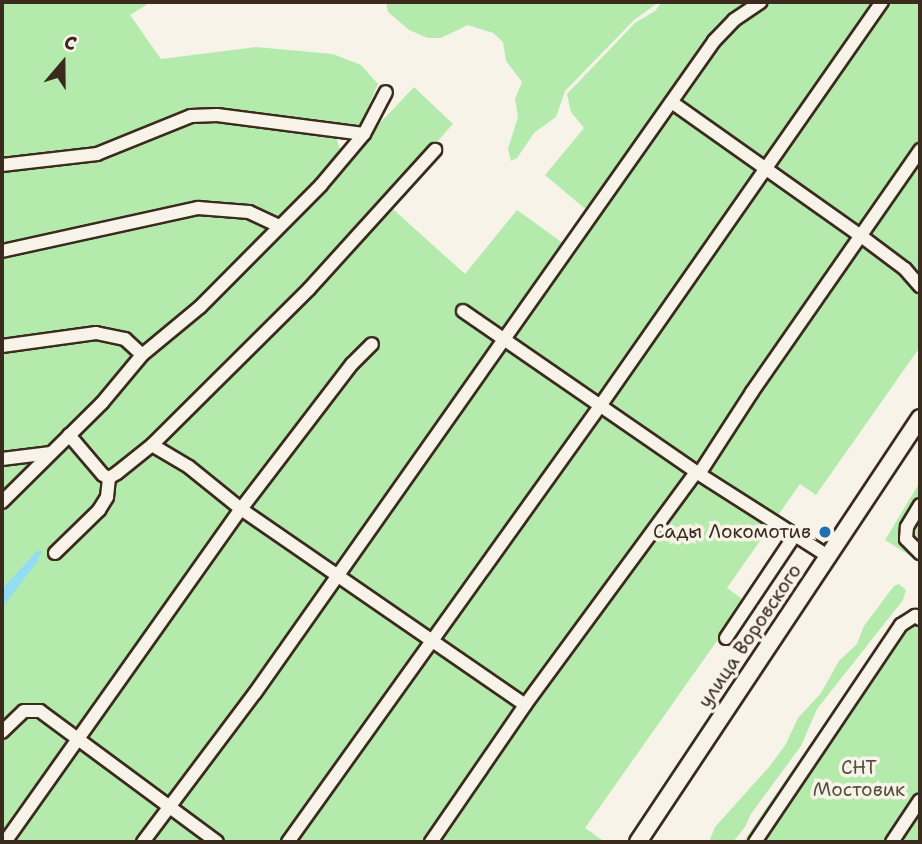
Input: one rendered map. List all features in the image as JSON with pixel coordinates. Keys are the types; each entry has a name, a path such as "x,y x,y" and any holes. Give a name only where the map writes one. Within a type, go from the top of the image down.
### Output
{"main road":[{"name":"улица Воровского","path":"638,842 920,418"}],"lane":[{"path":"143,842 255,693 673,103 714,41 734,20 761,2"},
{"path":"288,842 600,406 882,2"},
{"path":"2,502 102,403 142,355 200,307 321,185 364,134 386,92"},
{"path":"673,103 861,236 905,269 920,286"},
{"path":"2,165 97,154 191,116 217,115 364,134"},
{"path":"55,552 99,510 107,497 109,478 152,445 309,289 435,150"},
{"path":"431,842 525,705 697,473 920,150"},
{"path":"2,251 198,208 249,212 279,226"},
{"path":"463,311 697,473 828,556"},
{"path":"2,346 104,333 125,339 142,355"},
{"path":"5,842 241,509 352,364 372,344"},
{"path":"69,435 103,475 109,478"},
{"path":"152,445 189,467 241,509 525,705"},
{"path":"2,459 51,453"},
{"path":"920,505 907,527 906,539 920,553"},
{"path":"726,638 794,535"},
{"path":"755,842 901,625 915,616 920,619"},
{"path":"2,732 24,711 40,711 217,842"},
{"path":"892,842 920,800"}],"green space":[{"path":"2,2 151,2 130,15 161,59 256,47 333,54 361,65 378,84 359,128 217,108 174,116 79,152 2,160"},
{"path":"386,2 659,2 634,20 565,91 556,117 534,133 517,158 511,161 508,149 518,117 515,99 522,82 506,61 503,42 493,33 468,25 441,38 428,38 409,30 388,12"},
{"path":"662,2 920,2 920,347 816,495 800,484 727,588 745,601 585,828 605,842 2,842 2,169 86,162 115,154 186,123 208,119 335,132 341,154 347,158 414,87 453,124 384,201 465,274 517,210 567,246 590,213 545,175 584,128 571,112 567,94 635,23 655,11"},
{"path":"920,482 920,562 885,540"},
{"path":"899,584 906,590 903,600 817,709 801,746 751,814 745,827 733,842 709,842 715,827 769,767 786,744 798,718 821,693 839,661 857,644 864,626 894,586"},
{"name":"СНТ Мостовик","path":"913,610 920,615 920,842 743,842 899,615"}],"water":[{"path":"37,551 42,551 37,562 2,608 2,589"}],"place":[{"name":"Сады Локомотив","path":"825,532"}]}
